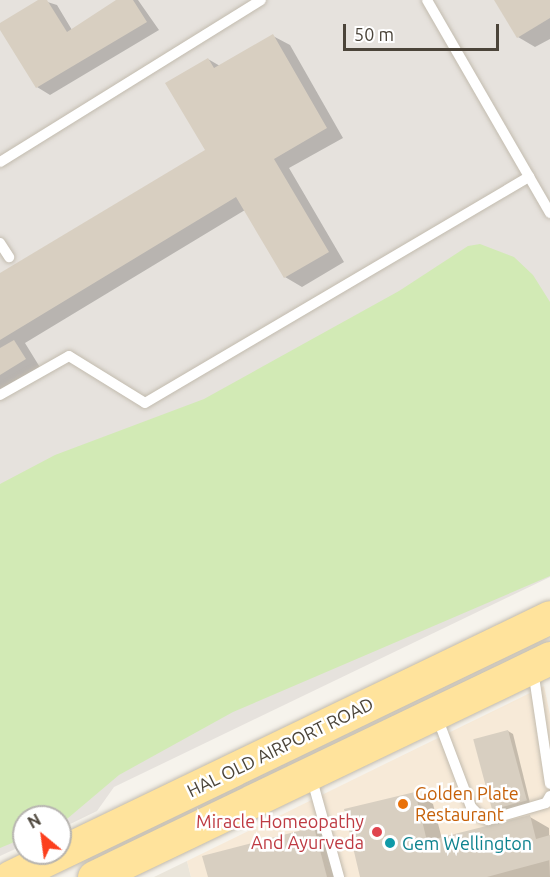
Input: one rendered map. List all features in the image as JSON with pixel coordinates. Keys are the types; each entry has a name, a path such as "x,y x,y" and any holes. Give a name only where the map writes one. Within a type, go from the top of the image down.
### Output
{"main road":[{"name":"HAL OLD AIRPORT ROAD","path":"10,877 550,617"},
{"name":"HAL OLD AIRPORT ROAD","path":"94,877 541,662"}],"lane":[{"path":"0,162 261,0"},
{"path":"427,0 550,213"},
{"path":"0,394 69,356 146,403 529,177"},
{"path":"0,243 9,257"},
{"path":"541,662 550,784"},
{"path":"436,713 476,814 488,820 546,802 550,796"},
{"path":"309,773 339,877"}],"shaded area":[{"path":"0,0 550,0 550,577 114,787 97,811 72,823 72,805 12,805 12,850 0,856"},
{"path":"544,686 550,715 550,877 191,877 187,861"},
{"path":"187,861 191,877 154,877"}],"green space":[{"path":"480,244 514,257 533,275 550,302 550,576 233,712 119,775 72,815 72,805 12,805 12,843 0,848 0,484 55,455 204,399 399,291 468,246"}],"building":[{"path":"38,0 47,0 67,32 116,0 133,0 147,22 36,88 0,30 0,23"},
{"path":"494,0 550,0 550,18 517,38"},
{"path":"273,34 327,128 274,159 329,252 284,278 236,197 0,340 0,273 205,150 165,83 208,58 214,68"},
{"path":"14,340 26,359 0,375 0,348"},
{"path":"508,730 527,801 492,810 473,739"},
{"path":"415,792 427,841 530,815 536,839 550,835 550,860 487,877 360,877 344,809"},
{"path":"314,827 327,877 208,877 202,856"}],"place":[{"name":"Golden Plate Restaurant","path":"403,804"},
{"name":"Miracle Homeopathy And Ayurveda","path":"377,832"},
{"name":"Gem Wellington","path":"390,843"}]}
